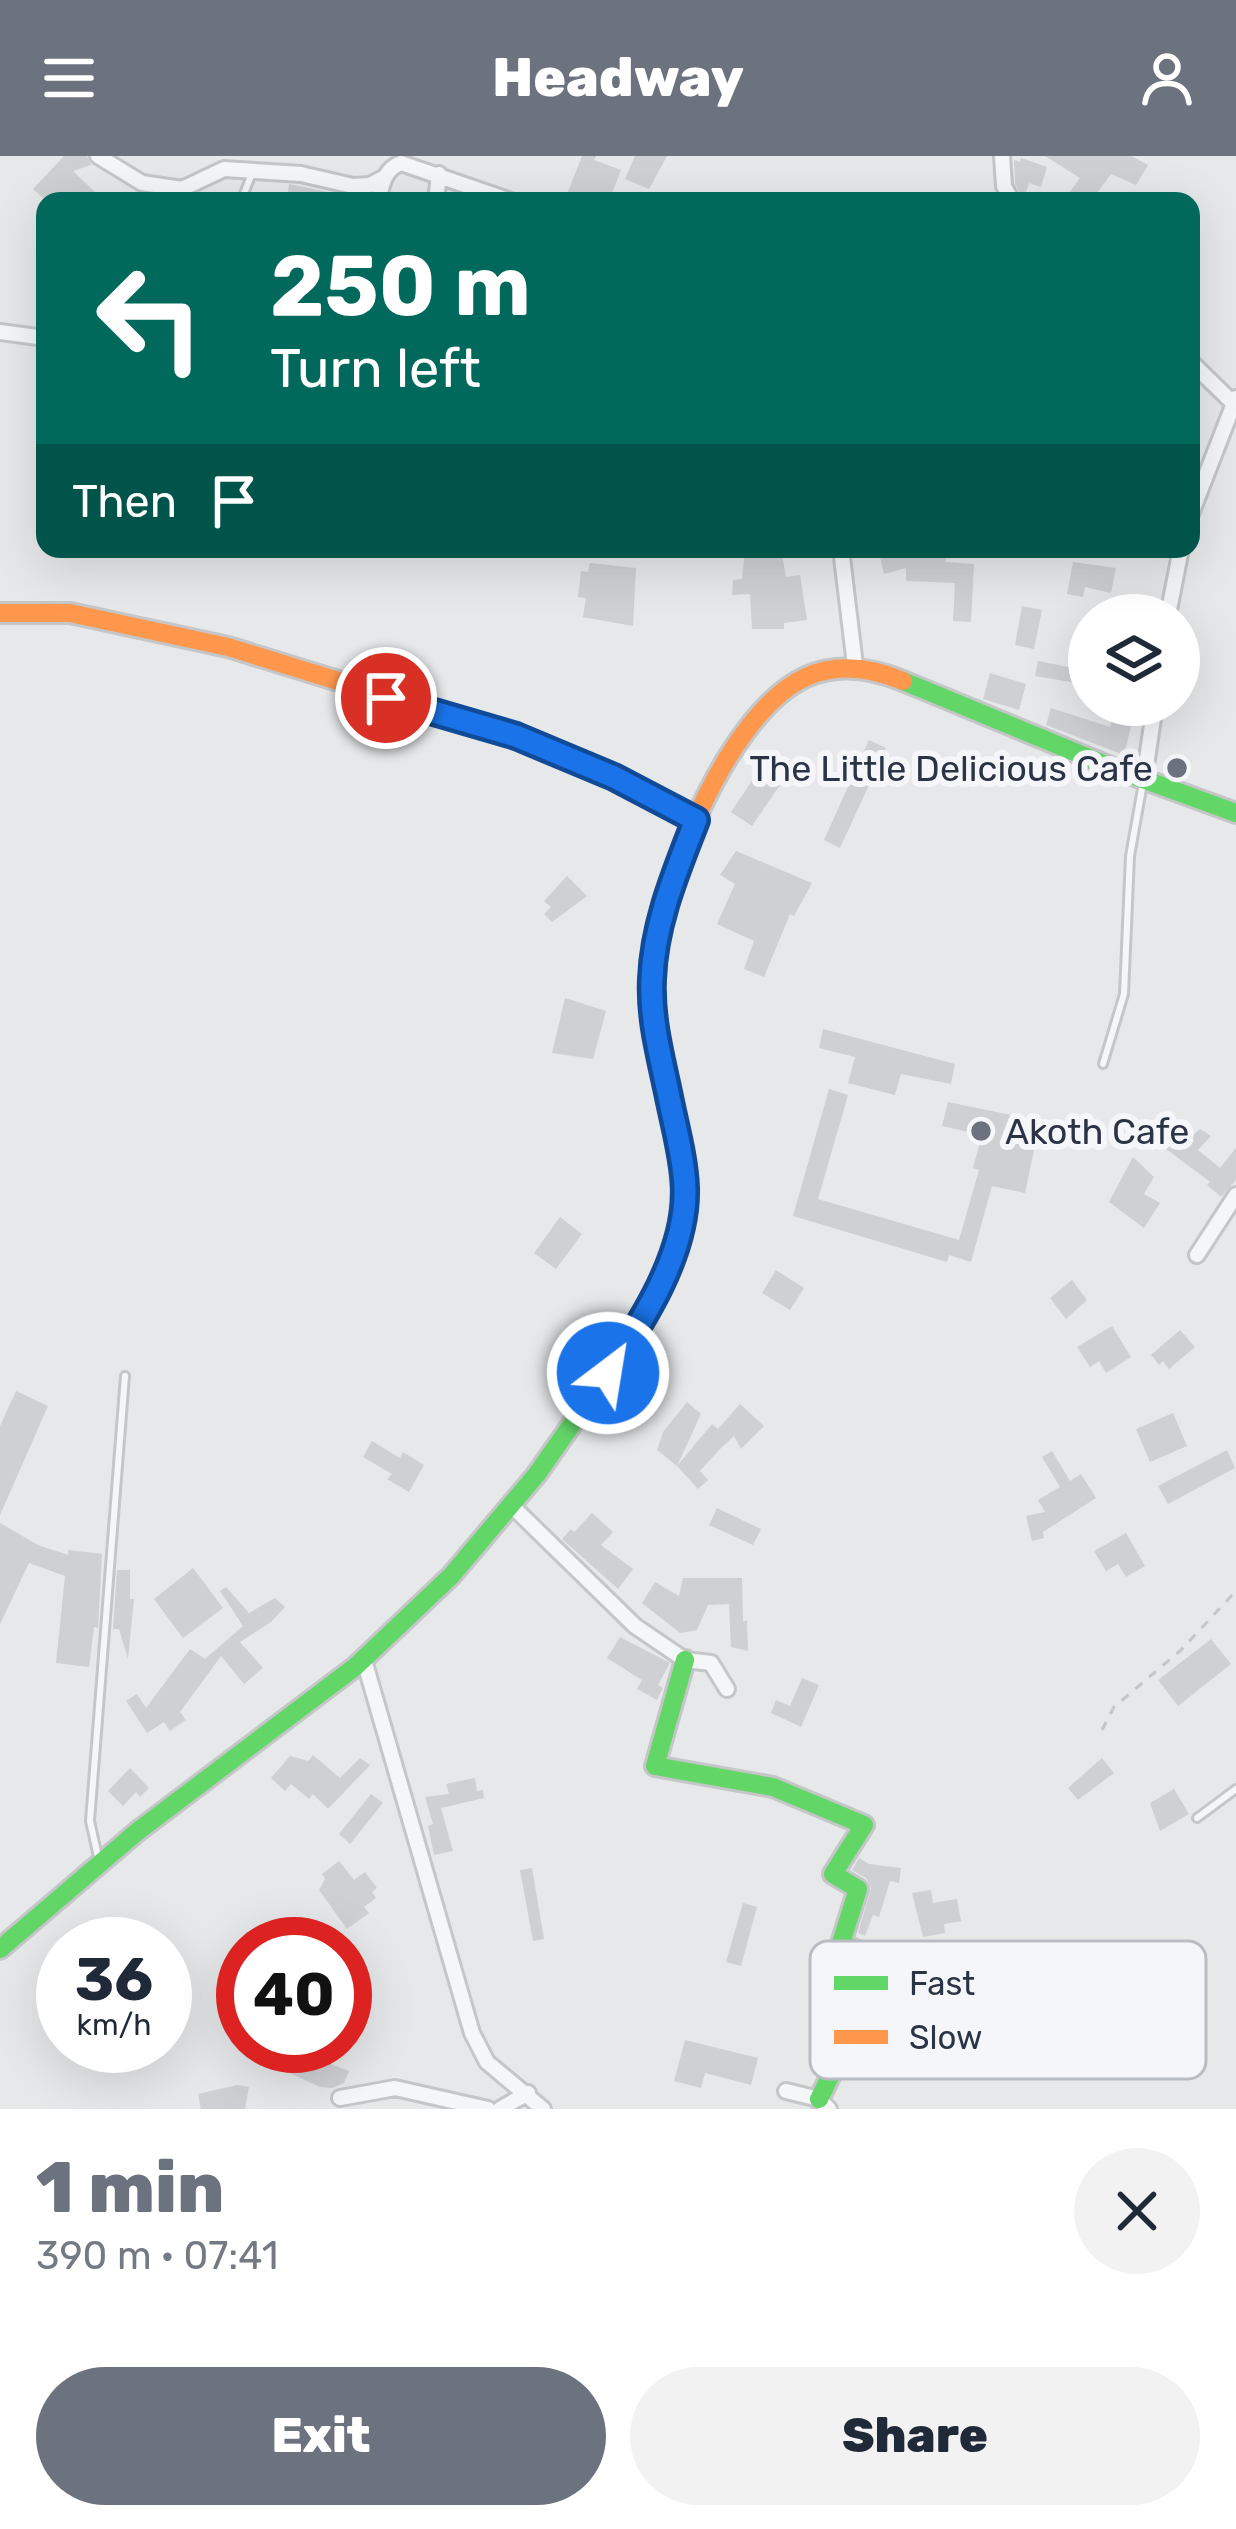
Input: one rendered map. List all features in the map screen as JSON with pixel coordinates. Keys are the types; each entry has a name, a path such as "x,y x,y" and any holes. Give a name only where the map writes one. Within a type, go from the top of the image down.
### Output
{"street":[{"path":"98,156 142,183 182,189 224,169 270,170 353,185 370,185 385,177"},
{"path":"1002,156 1007,192"},
{"path":"381,192 392,166 401,163 486,192"},
{"path":"437,192 440,174"},
{"path":"0,332 36,337"},
{"path":"1200,370 1234,400 1200,490"},
{"path":"843,558 855,665"},
{"path":"1172,594 1179,558"},
{"path":"0,613 70,613 228,647 516,736 614,777 696,820"},
{"path":"0,1949 138,1830 364,1660 450,1576 544,1468 629,1342 672,1256 685,1190 654,1032 652,981 665,899 696,820 766,706 801,679 855,665 1236,812"},
{"path":"1144,779 1152,726"},
{"path":"1198,1255 1236,1195"},
{"path":"512,1506 635,1626 685,1660 711,1663 727,1688"},
{"path":"364,1660 472,2033 487,2062 543,2109"},
{"path":"685,1660 655,1766 773,1787 864,1825 833,1874 858,1888 842,1941"},
{"path":"340,2098 395,2088 488,2109"},
{"path":"786,2091 824,2104"},
{"path":"500,2109 528,2093"}],"lane":[{"path":"245,192 251,176 270,170"},
{"path":"1103,1064 1124,994 1130,856 1144,779"},
{"path":"100,1864 90,1821 124,1376"},
{"path":"1197,1818 1236,1789"}],"path":[{"path":"1102,1730 1114,1707 1181,1650 1236,1591"}],"building":[{"path":"64,156 87,156 91,165 73,171 95,192 33,189"},
{"path":"582,156 596,156 594,160 621,170 612,192 568,192"},
{"path":"635,156 667,156 649,189 625,179"},
{"path":"1045,156 1131,156 1148,165 1136,185 1111,174 1098,192 1070,192 1080,178"},
{"path":"1021,158 1047,167 1041,187 1029,183 1026,192 1019,192 1014,160"},
{"path":"289,184 327,192 288,192"},
{"path":"744,558 783,558 786,577 800,575 807,620 784,623 784,629 752,629 750,594 732,595 733,580 742,579"},
{"path":"880,558 946,558 946,562 974,564 971,622 953,621 955,583 906,581 906,568 884,574"},
{"path":"1073,562 1116,568 1111,593 1085,587 1084,594 1067,594"},
{"path":"590,563 636,568 633,626 583,617 586,598 578,597 581,571 588,572"},
{"path":"1022,606 1042,610 1034,649 1015,645"},
{"path":"1038,661 1068,667 1068,682 1035,676"},
{"path":"990,673 1026,684 1019,710 983,699"},
{"path":"1051,708 1068,713 1068,726 1131,726 1124,755 1046,725"},
{"path":"869,740 886,748 840,848 824,840"},
{"path":"759,770 780,785 752,826 731,812"},
{"path":"736,851 812,883 794,916 790,914 764,977 744,969 754,941 717,924 735,884 720,875"},
{"path":"567,876 587,896 552,922 544,914 551,907 544,901"},
{"path":"565,998 606,1011 593,1059 552,1053"},
{"path":"823,1029 955,1064 951,1084 901,1074 895,1095 848,1083 855,1057 819,1048"},
{"path":"829,1089 848,1095 818,1199 959,1240 979,1170 973,1168 982,1135 942,1126 948,1102 1011,1115 1009,1130 1037,1136 1025,1193 992,1186 971,1262 949,1255 947,1262 793,1216"},
{"path":"1179,1128 1193,1135 1200,1129 1211,1136 1198,1150 1220,1168 1236,1148 1236,1180 1221,1197 1207,1185 1210,1182 1166,1149"},
{"path":"1133,1157 1154,1177 1144,1194 1160,1203 1144,1228 1109,1202"},
{"path":"560,1217 582,1234 556,1269 534,1253"},
{"path":"776,1270 804,1288 790,1310 762,1293"},
{"path":"1072,1280 1087,1300 1066,1319 1050,1298"},
{"path":"1112,1326 1131,1357 1106,1373 1099,1361 1090,1367 1077,1347"},
{"path":"1180,1330 1195,1347 1169,1369 1163,1361 1159,1365 1151,1355"},
{"path":"16,1391 48,1406 0,1515 0,1426"},
{"path":"687,1402 701,1414 677,1466 657,1450 663,1432"},
{"path":"740,1404 764,1426 741,1449 734,1436 719,1450 700,1471 708,1480 698,1489 677,1466 712,1424 718,1429"},
{"path":"1173,1413 1187,1446 1150,1462 1136,1429"},
{"path":"372,1441 400,1458 403,1452 424,1465 409,1492 387,1479 392,1474 363,1457"},
{"path":"1227,1450 1235,1468 1168,1504 1158,1486"},
{"path":"1052,1451 1070,1481 1081,1474 1096,1498 1043,1532 1044,1538 1032,1541 1026,1516 1045,1512 1038,1500 1060,1487 1042,1457"},
{"path":"717,1508 761,1529 753,1545 709,1525"},
{"path":"592,1513 613,1532 601,1545 633,1569 618,1589 562,1539"},
{"path":"0,1523 38,1545 68,1555 68,1550 102,1554 98,1628 94,1627 89,1667 56,1663 65,1576 29,1563 0,1624"},
{"path":"1126,1533 1145,1566 1126,1577 1118,1564 1106,1571 1094,1551"},
{"path":"193,1568 223,1608 183,1638 154,1599"},
{"path":"117,1570 130,1570 130,1599 134,1599 128,1659 119,1629 113,1629"},
{"path":"683,1578 742,1578 748,1651 731,1647 729,1604 708,1605 697,1630 680,1633 642,1603 655,1582 679,1596"},
{"path":"226,1587 249,1613 275,1598 285,1607 240,1642 263,1668 244,1684 221,1656 180,1712 186,1720 170,1731 164,1722 147,1733 126,1701 137,1694 146,1708 190,1649 205,1659 243,1626 220,1591"},
{"path":"620,1637 670,1663 658,1685 663,1688 657,1700 637,1689 642,1680 607,1658"},
{"path":"1211,1639 1231,1664 1178,1706 1158,1680"},
{"path":"802,1678 819,1685 801,1727 771,1713 776,1700 790,1706"},
{"path":"313,1755 340,1778 360,1758 370,1765 328,1809 313,1794 309,1799 291,1784 285,1791 271,1778 290,1756 308,1761"},
{"path":"1102,1758 1114,1773 1078,1800 1068,1788"},
{"path":"130,1768 149,1788 140,1797 136,1792 123,1806 108,1791"},
{"path":"475,1778 484,1798 441,1808 453,1851 434,1855 428,1826 433,1824 425,1797 449,1794 446,1784"},
{"path":"1174,1789 1189,1814 1160,1831 1150,1803"},
{"path":"371,1794 383,1803 350,1844 339,1834"},
{"path":"859,1858 901,1868 899,1883 890,1881 879,1917 873,1915 865,1936 858,1933 871,1888 866,1878 852,1870"},
{"path":"339,1861 354,1880 365,1872 377,1888 372,1892 376,1898 364,1907 369,1913 338,1917 319,1890 325,1879 322,1874"},
{"path":"532,1868 544,1939 533,1941 520,1870"},
{"path":"931,1890 933,1903 957,1899 961,1921 944,1924 945,1933 923,1937 912,1893"},
{"path":"743,1903 757,1907 741,1966 726,1962"},
{"path":"685,2040 758,2058 751,2085 705,2073 701,2088 674,2081"},
{"path":"289,2073 348,2073 344,2083 320,2087"},
{"path":"237,2085 249,2087 245,2109 201,2109 198,2094"}],"traffic: fast":[{"path":"903,681 1236,813"},
{"path":"0,1949 138,1831 355,1667 451,1576 537,1474 612,1367 657,1292 676,1239"},
{"path":"685,1660 655,1766 773,1787 864,1825 833,1874 858,1889 842,1941"},
{"path":"819,2099 829,2079"}],"traffic: slow":[{"path":"0,613 70,613 228,647 516,736 613,777 696,820"},
{"path":"676,1239 681,1175 652,986 665,907 698,814 747,729 776,697 806,677 855,669 903,681"}],"place":[{"name":"The Little Delicious Cafe","path":"1177,768"},
{"name":"Akoth Cafe","path":"981,1131"}],"route":[{"path":"386,698 516,736 614,777 696,820 665,899 652,981 654,1032 685,1190 681,1222 672,1256 608,1373"}]}
